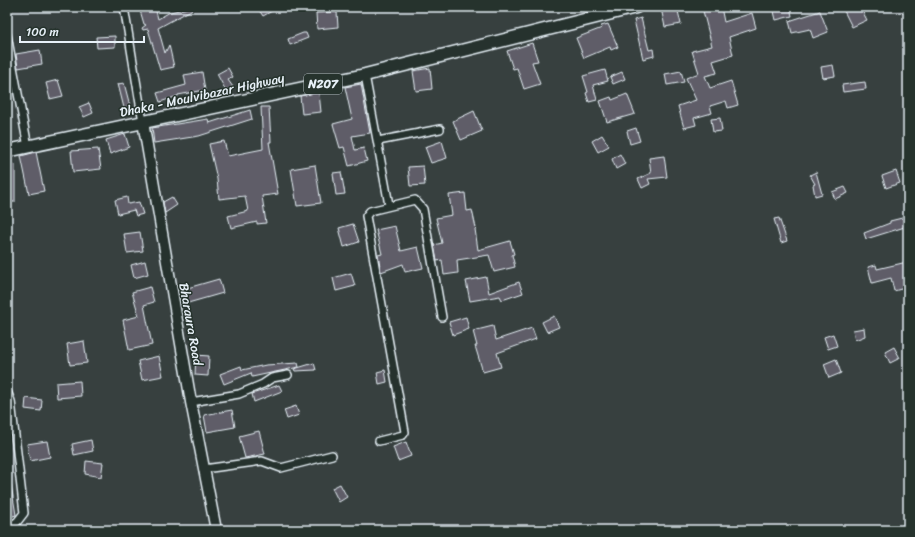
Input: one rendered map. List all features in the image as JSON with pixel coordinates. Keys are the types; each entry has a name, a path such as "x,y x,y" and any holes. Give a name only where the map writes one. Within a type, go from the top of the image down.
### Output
{"highway":[{"name":"Dhaka - Moulvibazar Highway","path":"7,151 365,75 636,7"}],"main road":[{"name":"Bharaura Road","path":"143,122 191,402 216,530"}],"street":[{"path":"124,7 143,122"},
{"path":"7,35 28,147"},
{"path":"365,75 389,206"},
{"path":"378,141 440,129"},
{"path":"379,441 403,435 405,432 366,216 370,211 415,200 423,209 442,317"},
{"path":"191,402 239,394 263,384 272,378 288,375"},
{"path":"7,391 11,401 24,513 18,522 7,527"},
{"path":"204,469 262,461 282,468 332,455"}],"building":[{"path":"139,7 155,7 158,19 170,12 193,7 193,9 158,28 165,53 169,45 174,67 160,70 148,29 143,30 142,28 146,25 144,24"},
{"path":"257,7 279,7 263,16"},
{"path":"677,7 681,24 665,27 661,8"},
{"path":"702,7 721,7 724,22 752,13 756,28 729,37 733,55 713,61 717,73 705,76 710,88 731,81 738,105 728,108 726,101 710,106 712,113 694,118 696,125 684,128 678,106 696,100 686,78 699,73 692,51 712,46"},
{"path":"773,7 790,7 792,16 776,20"},
{"path":"842,7 860,7 867,20 852,27"},
{"path":"820,11 828,32 813,38 810,29 792,33 789,21"},
{"path":"337,12 338,27 317,29 316,13"},
{"path":"641,18 649,50 653,49 654,56 643,59 634,20"},
{"path":"608,24 618,47 611,50 610,47 584,58 576,38 602,28 601,26"},
{"path":"306,33 308,38 290,45 288,39"},
{"path":"115,36 115,47 97,48 96,37"},
{"path":"532,43 538,61 532,62 540,84 524,89 517,68 513,69 507,51"},
{"path":"40,50 42,64 18,68 16,54"},
{"path":"833,65 835,76 823,78 821,67"},
{"path":"228,68 233,77 228,80 233,87 226,91 217,74"},
{"path":"430,68 432,89 416,91 413,71"},
{"path":"605,70 608,81 593,85 597,100 589,102 586,93 588,92 583,76"},
{"path":"681,71 684,82 667,85 665,74"},
{"path":"202,72 205,90 178,95 160,102 157,93 186,85 184,75"},
{"path":"622,72 625,79 613,84 610,77"},
{"path":"58,80 63,96 50,99 46,83"},
{"path":"865,82 866,89 843,92 842,85"},
{"path":"124,83 130,106 124,108 118,84"},
{"path":"361,84 370,133 352,136 355,150 364,148 367,161 349,166 344,147 340,148 333,124 352,119 345,87"},
{"path":"319,93 321,112 302,114 300,96"},
{"path":"627,94 635,114 607,122 600,101 611,97 612,100"},
{"path":"89,103 93,113 84,117 79,107"},
{"path":"261,107 269,107 271,142 269,142 278,194 262,196 266,223 257,224 257,222 231,228 228,216 248,211 245,196 219,199 217,179 209,144 224,141 228,156 263,149"},
{"path":"250,110 252,119 199,136 154,143 152,128 208,119 209,123"},
{"path":"474,111 482,131 461,140 453,121"},
{"path":"720,118 722,131 713,132 711,119"},
{"path":"636,128 640,141 630,144 627,131"},
{"path":"125,134 129,147 110,154 106,140"},
{"path":"602,135 609,146 598,152 592,141"},
{"path":"442,141 447,158 431,163 425,147"},
{"path":"98,149 101,169 73,172 71,151"},
{"path":"36,152 44,191 29,194 21,156"},
{"path":"620,154 625,164 616,169 612,159"},
{"path":"664,156 667,177 648,179 650,184 642,188 638,179 651,173 649,158"},
{"path":"15,164 15,202 7,202 7,166"},
{"path":"315,165 321,203 297,206 291,169"},
{"path":"423,166 425,185 410,186 408,167"},
{"path":"896,171 900,183 886,188 882,176"},
{"path":"341,172 345,194 336,195 333,173"},
{"path":"816,172 822,194 815,196 813,185 815,184 810,175"},
{"path":"845,187 848,193 835,199 832,192"},
{"path":"465,193 467,211 472,210 476,228 478,250 510,241 514,254 512,255 515,267 494,272 489,255 457,260 458,273 444,275 442,260 437,261 434,245 442,243 436,218 452,215 449,195"},
{"path":"127,197 128,204 139,202 143,214 136,216 134,210 118,214 115,200"},
{"path":"172,197 177,205 165,213 163,202"},
{"path":"906,217 908,226 866,239 864,233 890,223 890,221"},
{"path":"779,218 787,241 781,243 774,219"},
{"path":"353,224 359,242 344,247 339,228"},
{"path":"395,226 401,251 418,247 423,268 405,272 403,264 381,272 378,255 382,254 376,230"},
{"path":"140,232 143,251 127,253 124,234"},
{"path":"145,261 148,274 134,278 131,265"},
{"path":"907,262 908,287 894,291 891,278 872,283 868,267 876,265 877,269"},
{"path":"351,273 355,286 336,291 333,278"},
{"path":"486,277 489,293 519,282 523,293 502,300 500,296 470,301 466,281"},
{"path":"219,279 223,293 188,303 184,289"},
{"path":"150,287 154,302 144,305 152,345 129,350 123,320 139,316 132,292"},
{"path":"554,316 559,327 547,332 542,322"},
{"path":"466,317 469,329 453,335 449,322"},
{"path":"493,326 496,340 532,328 536,339 497,353 501,367 483,372 475,346 477,346 473,331"},
{"path":"864,328 865,336 855,340 853,330"},
{"path":"833,334 837,346 828,349 824,337"},
{"path":"84,341 87,363 70,365 67,344"},
{"path":"894,347 900,358 890,363 885,352"},
{"path":"196,355 209,356 208,376 195,375"},
{"path":"159,356 163,376 142,380 138,361"},
{"path":"836,359 841,373 829,378 824,364"},
{"path":"298,363 299,367 252,377 251,373 224,384 220,374 241,366 242,370 266,365"},
{"path":"314,363 316,370 295,371 294,369"},
{"path":"385,370 387,382 379,384 377,372"},
{"path":"80,381 81,396 57,398 56,383"},
{"path":"279,385 282,391 254,402 252,394"},
{"path":"26,398 42,400 41,411 25,409"},
{"path":"296,406 299,415 287,419 284,410"},
{"path":"232,410 235,427 207,432 204,415"},
{"path":"259,431 265,454 245,458 239,436"},
{"path":"91,440 93,451 74,455 72,444"},
{"path":"47,441 50,457 30,461 27,444"},
{"path":"406,442 411,456 398,461 393,447"},
{"path":"86,461 103,463 101,477 85,474"},
{"path":"340,484 347,497 339,502 332,488"},
{"path":"11,485 16,515 7,518 7,486"}]}
